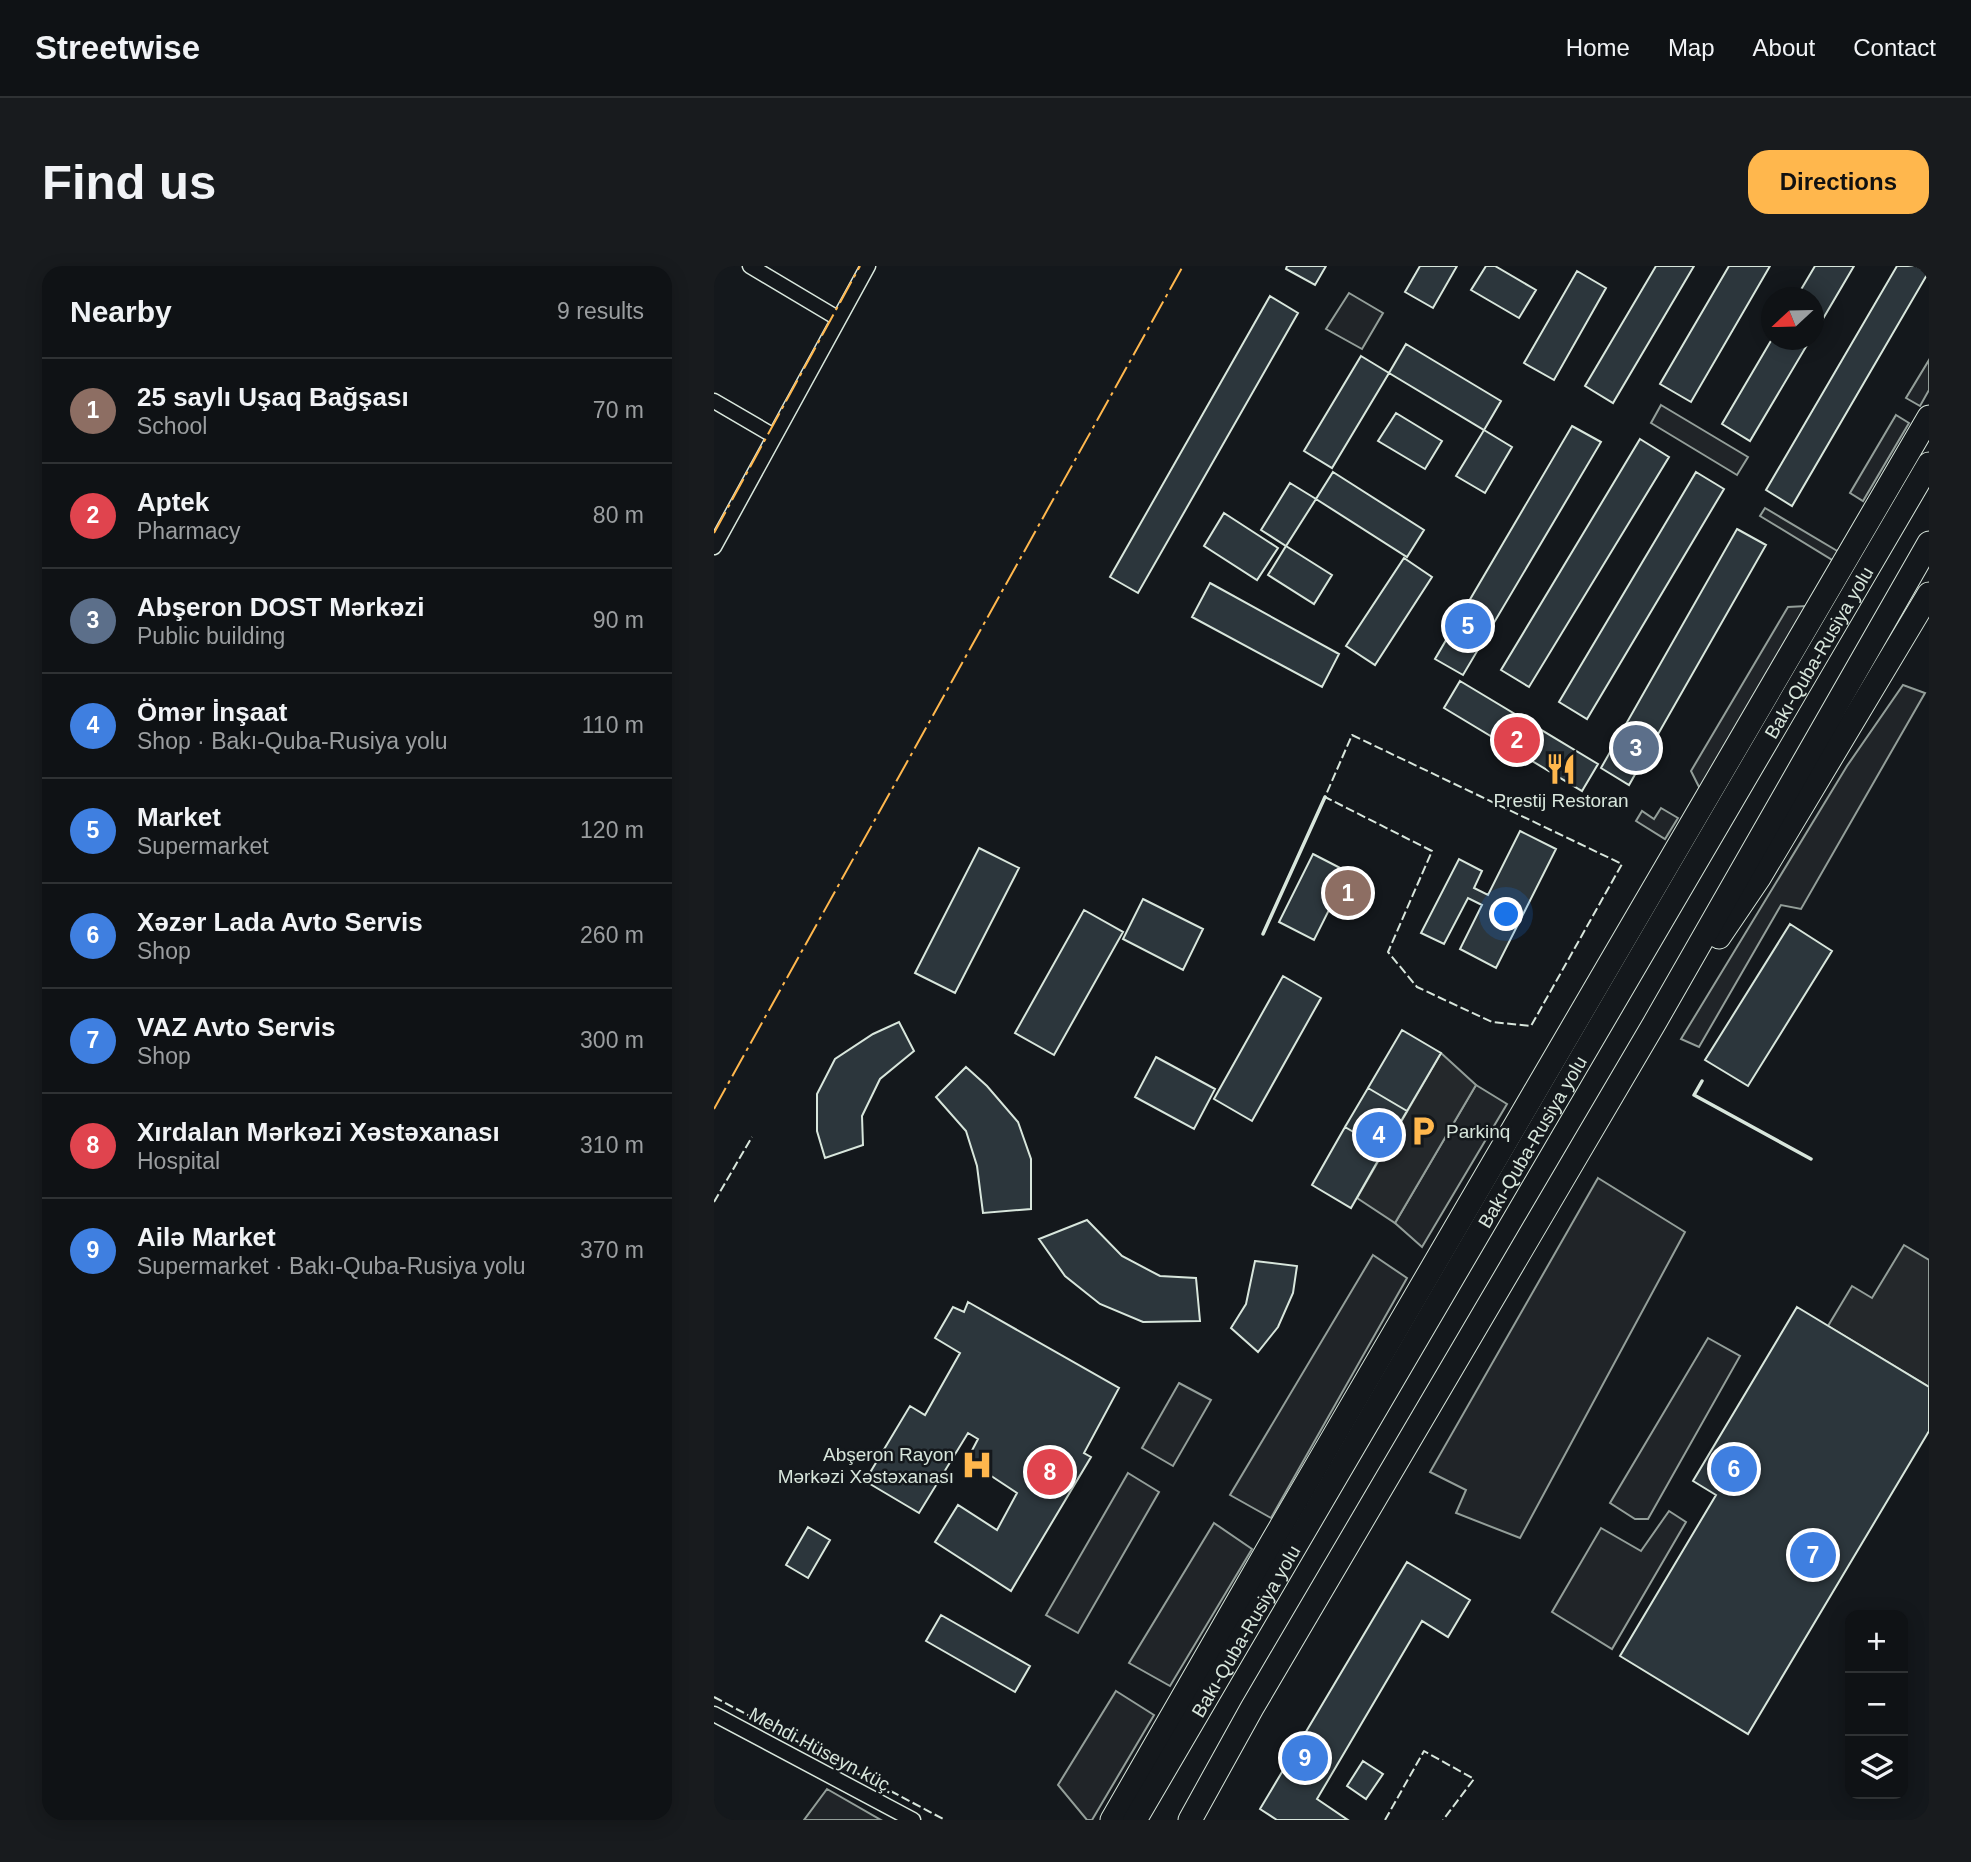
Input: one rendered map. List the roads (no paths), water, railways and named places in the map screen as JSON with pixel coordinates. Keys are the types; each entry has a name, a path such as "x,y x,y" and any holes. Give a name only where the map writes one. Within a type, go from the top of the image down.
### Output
{"highway":[{"path":"1112,1820 1929,417"},
{"name":"Bakı-Quba-Rusiya yolu","path":"1135,1820 1929,464"},
{"path":"1190,1820 1259,1696 1654,1024 1929,543"},
{"path":"1654,1024 1705,957 1759,878 1929,594"}],"street":[{"path":"750,266 839,318"},
{"path":"714,547 868,266"},
{"path":"714,401 774,436"},
{"name":"Mehdi Hüseyn küç.","path":"714,1714 913,1820"}],"place":[{"name":"Market","path":"1468,626"},
{"name":"Aptek","path":"1517,740"},
{"name":"Abşeron DOST Mərkəzi","path":"1636,748"},
{"name":"Prestij Restoran","path":"1561,769"},
{"name":"25 saylı Uşaq Bağşası","path":"1348,893"},
{"name":"Parkinq","path":"1423,1131"},
{"name":"Ömər İnşaat","path":"1379,1135"},
{"name":"Abşeron Rayon Mərkəzi Xəstəxanası","path":"977,1465"},
{"name":"Xəzər Lada Avto Servis","path":"1734,1469"},
{"name":"Xırdalan Mərkəzi Xəstəxanası","path":"1050,1472"},
{"name":"VAZ Avto Servis","path":"1813,1555"},
{"name":"Ailə Market","path":"1305,1758"}]}
